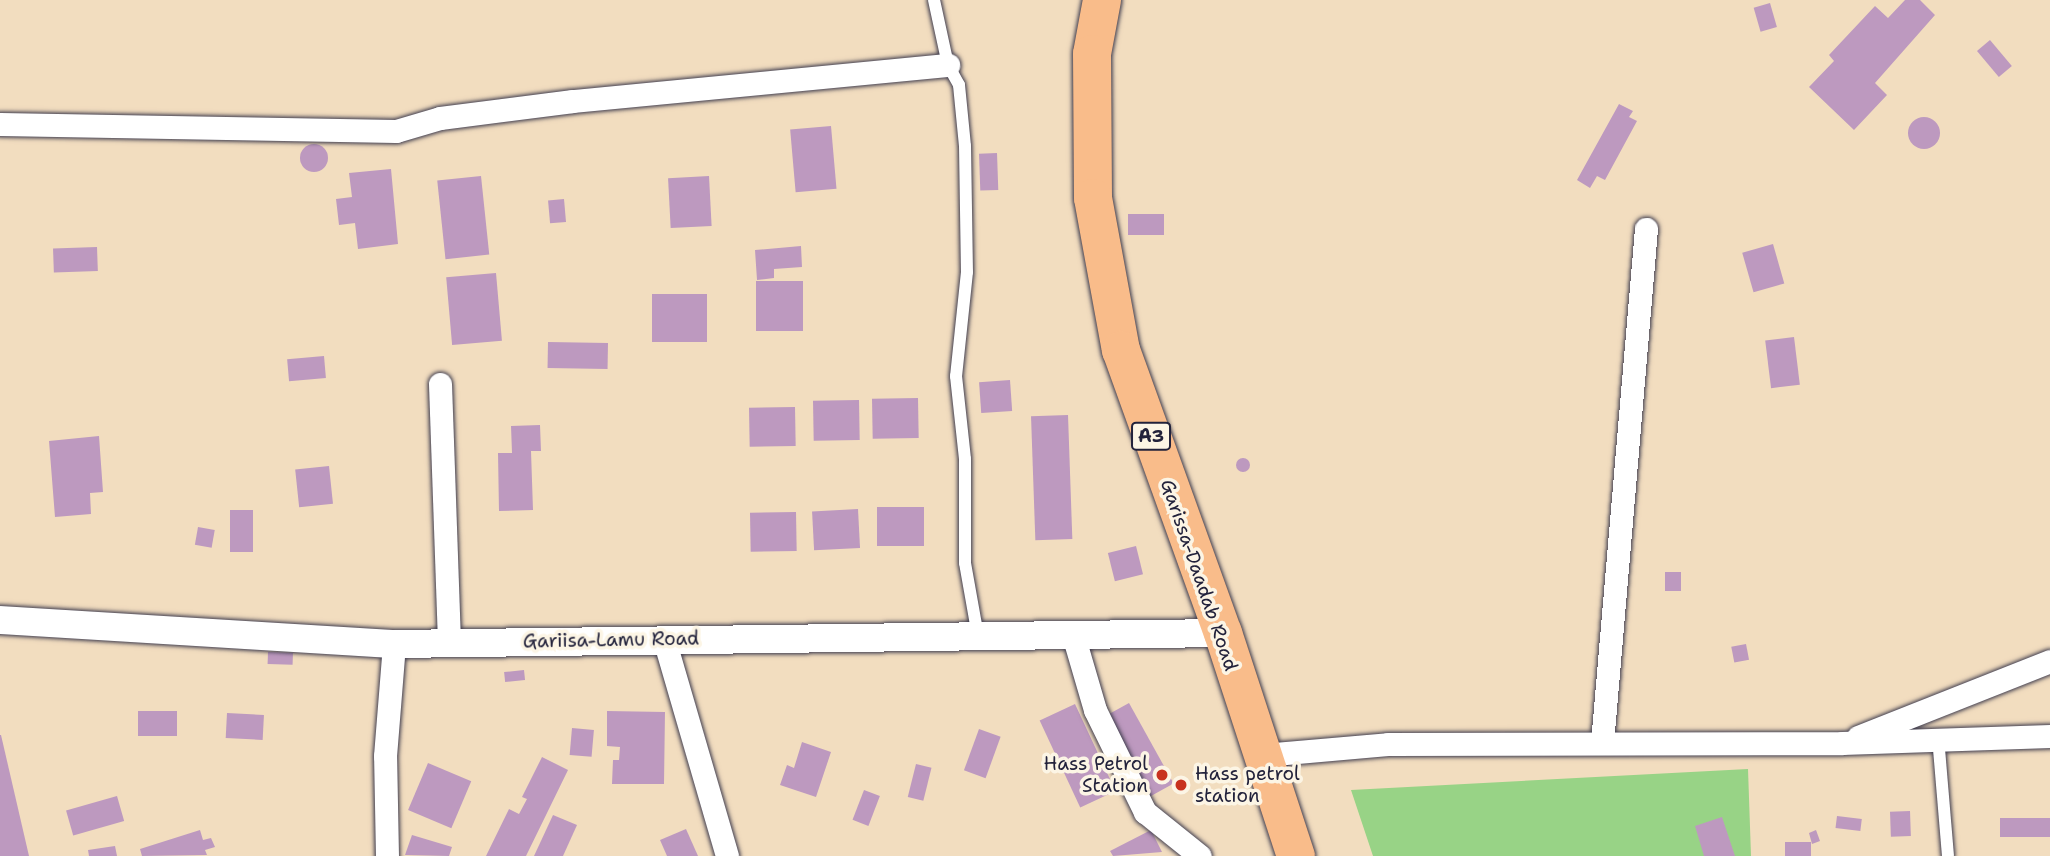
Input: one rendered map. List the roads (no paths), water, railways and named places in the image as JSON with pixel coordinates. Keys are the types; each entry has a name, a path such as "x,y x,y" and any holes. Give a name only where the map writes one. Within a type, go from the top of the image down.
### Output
{"highway":[{"name":"Garissa-Daadab Road","path":"1102,0 1092,54 1093,198 1121,350 1223,633 1296,856"}],"street":[{"path":"0,124 396,131 440,118 573,101 948,65"},
{"path":"1602,743 1646,229"},
{"path":"440,384 449,642"},
{"name":"Gariisa-Lamu Road","path":"0,620 394,644 664,639 1074,638 1223,633"},
{"path":"1074,638 1095,710 1145,812 1199,856"},
{"path":"664,639 727,856"},
{"path":"387,856 385,757 394,644"},
{"path":"1842,743 2050,661"},
{"path":"1263,755 1388,744 1842,743 1938,737 2050,736"}],"lane":[{"path":"934,0 948,65 959,85 965,146 967,272 956,376 965,459 965,563 978,637"},
{"path":"1938,737 1948,856"}],"place":[{"name":"Hass Petrol Station","path":"1162,775"},
{"name":"Hass petrol station","path":"1181,785"}]}
